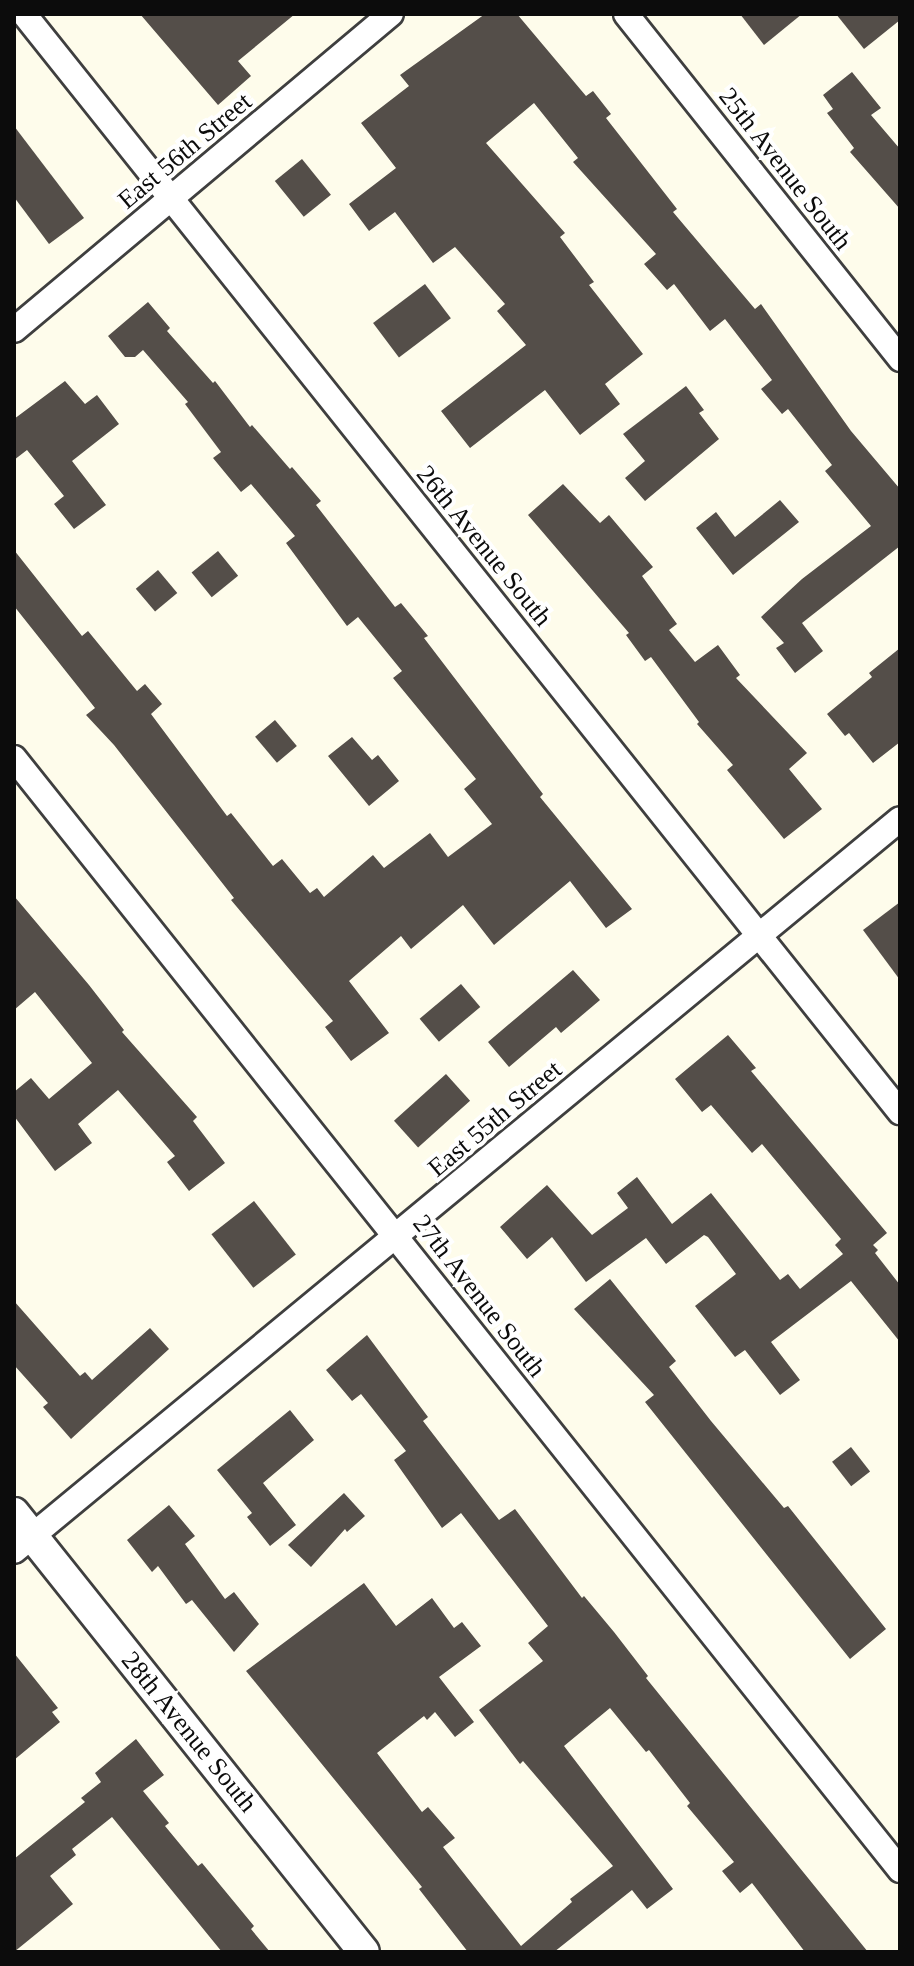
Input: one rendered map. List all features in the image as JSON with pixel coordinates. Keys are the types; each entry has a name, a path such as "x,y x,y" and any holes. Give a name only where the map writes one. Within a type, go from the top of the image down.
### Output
{"street":[{"name":"26th Avenue South","path":"24,14 900,1112"},
{"name":"East 56th Street","path":"14,330 391,14"},
{"name":"25th Avenue South","path":"626,14 900,359"},
{"name":"27th Avenue South","path":"14,758 900,1870"},
{"name":"East 55th Street","path":"23,1544 900,819"},
{"name":"28th Avenue South","path":"14,1513 23,1544 364,1952"}],"building":[{"path":"140,14 295,14 238,61 251,76 218,105"},
{"path":"485,14 517,14 586,96 593,91 611,114 606,118 677,209 673,212 755,309 761,304 851,431 900,489 900,546 802,623 823,651 795,673 776,648 784,643 761,617 802,579 871,526 825,471 832,465 788,409 782,414 761,389 772,380 725,319 710,331 674,284 667,290 644,264 656,254 573,162 578,158 534,103 486,143 565,233 560,237 594,282 589,285 643,354 605,384 620,404 580,435 545,390 470,448 441,411 526,345 497,311 505,304 455,247 433,263 395,212 369,231 349,204 396,168 361,123 409,86 400,75"},
{"path":"740,14 802,14 764,45"},
{"path":"836,14 900,14 900,20 864,49"},
{"path":"852,72 881,108 871,115 900,149 900,209 850,152 854,148 827,113 833,109 823,95"},
{"path":"14,126 84,218 49,244 14,197"},
{"path":"302,159 331,195 304,217 275,181"},
{"path":"425,284 451,318 399,357 373,323"},
{"path":"148,302 170,328 167,331 213,383 215,381 250,427 252,425 321,501 316,505 395,607 401,603 428,636 424,638 543,794 540,797 632,909 606,928 570,881 494,945 463,905 411,949 401,936 349,981 389,1033 351,1061 325,1027 333,1021 231,900 234,898 114,745 86,715 95,708 14,606 14,550 82,636 88,631 137,691 145,684 162,704 151,714 227,816 231,813 273,866 282,859 310,893 317,888 324,897 373,855 384,868 430,833 448,857 492,824 464,789 476,779 393,678 402,671 358,617 347,626 286,543 295,536 251,484 241,492 213,458 221,452 185,404 188,402 143,350 135,357 125,357 108,336"},
{"path":"65,381 85,404 97,395 119,424 72,461 106,505 74,529 54,504 64,496 27,450 14,460 14,419"},
{"path":"686,386 704,410 699,413 719,439 645,501 625,478 645,461 623,434"},
{"path":"563,484 600,523 609,515 653,567 642,576 677,624 669,630 695,662 718,645 740,675 736,678 807,753 789,769 822,809 784,839 727,770 733,765 697,724 699,722 651,657 645,661 626,635 629,633 528,515"},
{"path":"780,500 799,522 733,575 696,528 716,512 735,537"},
{"path":"218,551 238,576 212,597 192,572"},
{"path":"158,570 177,593 155,612 136,589"},
{"path":"900,648 900,742 873,763 849,733 845,736 827,714 872,677 869,673"},
{"path":"275,720 297,746 277,763 255,737"},
{"path":"352,737 372,760 378,755 399,781 369,806 328,756"},
{"path":"14,896 89,985 124,1030 122,1032 197,1117 193,1121 225,1163 189,1191 167,1162 175,1156 118,1090 78,1124 92,1143 55,1171 14,1116 14,1092 31,1078 49,1099 92,1063 35,992 14,1010"},
{"path":"900,902 900,980 863,930"},
{"path":"573,970 600,1000 561,1033 556,1027 509,1067 488,1042"},
{"path":"461,984 480,1007 439,1042 420,1019"},
{"path":"728,1035 756,1068 751,1071 887,1233 873,1245 878,1250 875,1253 900,1285 900,1342 851,1281 771,1342 800,1380 780,1395 745,1350 735,1357 695,1306 736,1274 708,1237 704,1235 666,1264 646,1238 586,1282 552,1237 527,1259 500,1227 547,1185 592,1235 628,1208 617,1193 637,1177 672,1224 711,1193 780,1280 788,1274 800,1289 843,1254 835,1245 841,1239 762,1144 752,1153 711,1105 702,1112 675,1079"},
{"path":"446,1074 470,1101 418,1148 394,1121"},
{"path":"254,1201 296,1255 253,1288 211,1234"},
{"path":"610,1279 676,1361 669,1367 711,1421 784,1508 788,1506 886,1629 850,1659 645,1402 654,1395 574,1309"},
{"path":"14,1301 80,1376 85,1372 92,1380 150,1328 169,1349 71,1439 43,1407 48,1403 14,1365"},
{"path":"367,1335 428,1417 423,1421 499,1520 515,1509 582,1598 584,1596 614,1632 648,1676 646,1678 868,1952 805,1952 752,1883 740,1893 722,1871 734,1862 687,1806 690,1803 649,1750 646,1752 610,1708 564,1746 673,1889 647,1909 632,1890 554,1952 468,1952 419,1889 422,1887 246,1671 364,1583 396,1626 432,1598 454,1628 462,1622 481,1646 439,1677 474,1722 455,1737 435,1712 427,1720 424,1716 377,1753 422,1812 428,1807 455,1838 443,1847 521,1946 572,1902 570,1899 613,1866 523,1761 520,1764 479,1710 543,1661 528,1643 548,1626 461,1513 442,1528 394,1460 406,1451 361,1394 352,1401 326,1370"},
{"path":"290,1410 314,1440 263,1483 296,1525 270,1546 247,1517 252,1513 217,1470"},
{"path":"851,1447 870,1471 851,1486 832,1462"},
{"path":"344,1493 365,1516 347,1532 345,1529 311,1567 288,1545"},
{"path":"169,1505 195,1536 185,1544 225,1599 234,1592 259,1624 234,1652 192,1600 186,1604 158,1566 152,1572 127,1540"},
{"path":"14,1653 58,1708 52,1712 60,1722 14,1760"},
{"path":"136,1739 164,1775 143,1791 169,1823 165,1826 198,1866 202,1863 254,1926 251,1929 270,1952 222,1952 112,1817 72,1849 76,1855 50,1876 73,1904 14,1952 14,1859 85,1802 81,1798 101,1782 95,1773"}]}
